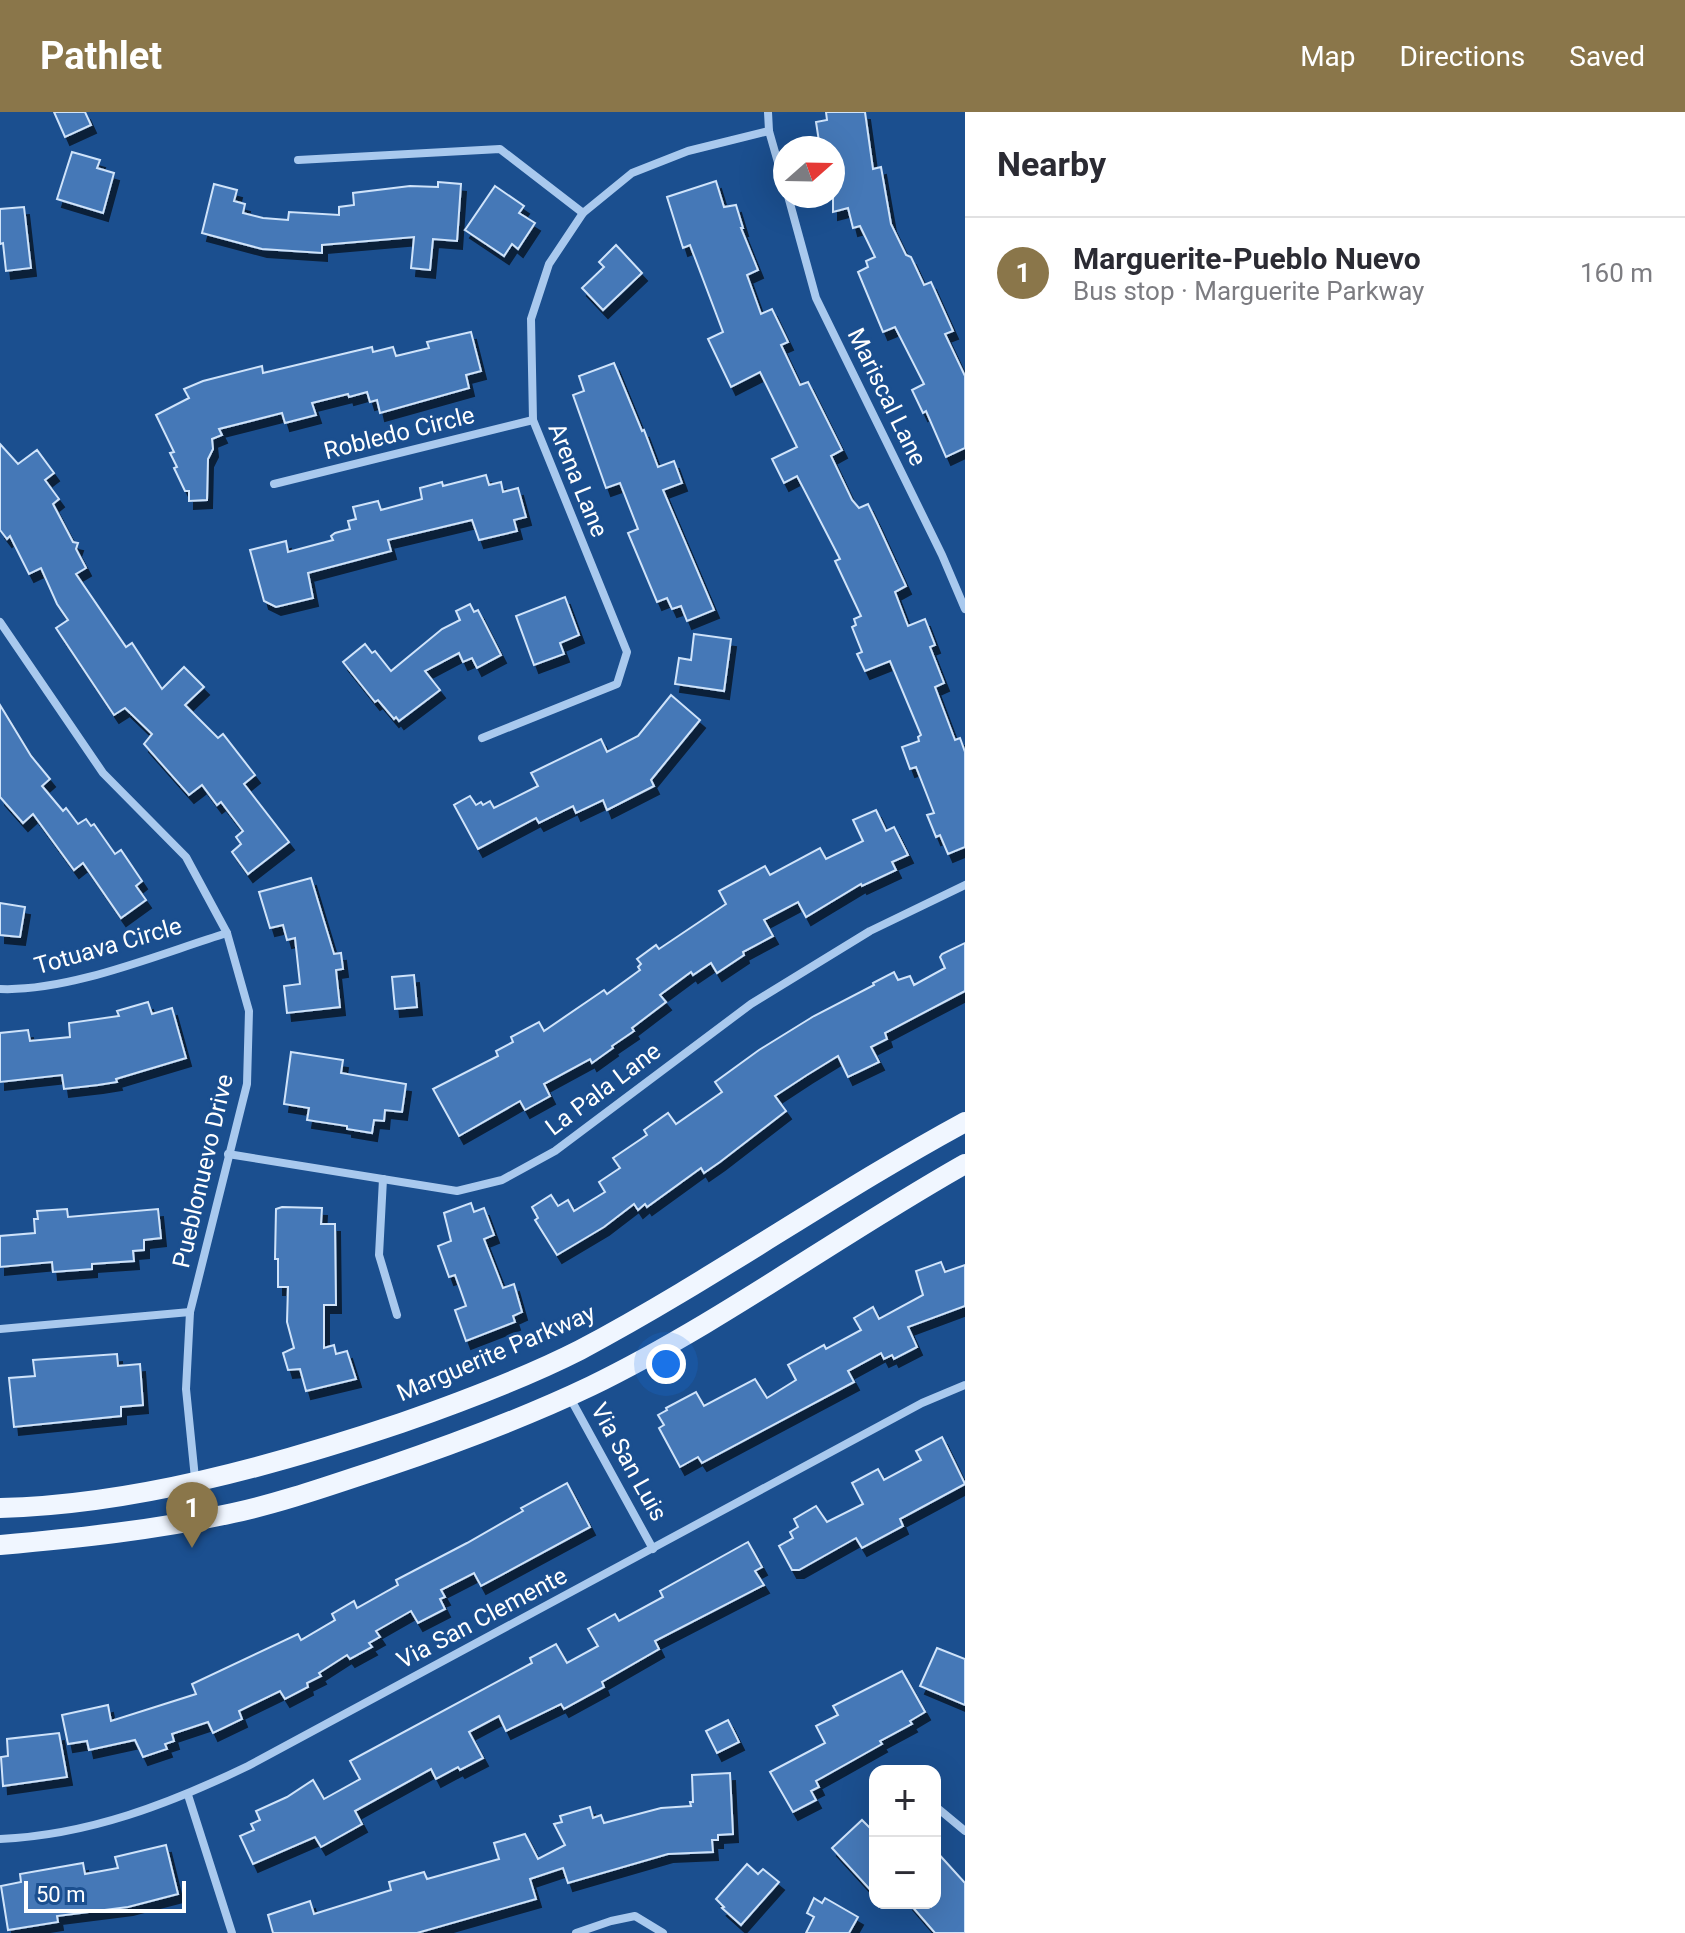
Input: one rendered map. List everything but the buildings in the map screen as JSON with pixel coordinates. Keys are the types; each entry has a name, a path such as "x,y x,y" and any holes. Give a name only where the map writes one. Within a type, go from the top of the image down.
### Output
{"main road":[{"name":"Marguerite Parkway","path":"0,1508 111,1497 193,1481 340,1444 457,1404 551,1363 642,1316 965,1122"},
{"path":"0,1545 112,1534 235,1513 474,1437 569,1396 689,1333 965,1164"},
{"path":"551,1363 569,1396"}],"street":[{"path":"768,112 773,145"},
{"name":"Arena Lane","path":"482,738 617,684 627,652 533,420 531,319 549,264 583,213 632,173 688,151 769,131"},
{"path":"298,160 500,149 583,213"},
{"name":"Mariscal Lane","path":"791,208 816,298 942,555 965,609"},
{"name":"Robledo Circle","path":"274,484 533,420"},
{"name":"Pueblonuevo Drive","path":"0,622 103,773 186,857 227,933 249,1011 247,1084 190,1312 186,1389 199,1520"},
{"name":"La Pala Lane","path":"228,1154 457,1191 502,1180 555,1151 751,1004 870,931 965,885"},
{"name":"Totuava Circle","path":"0,989 27,990 74,980 227,933"},
{"path":"383,1179 379,1255 397,1315"},
{"path":"0,1329 190,1312"},
{"name":"Via San Clemente","path":"0,1839 80,1828 135,1815 188,1795 248,1766 922,1403 965,1385"},
{"name":"Via San Luis","path":"569,1396 653,1549"},
{"path":"188,1795 232,1933"},
{"path":"941,1811 965,1831"},
{"path":"576,1933 635,1916 663,1933"}],"place":[{"name":"Marguerite-Pueblo Nuevo","path":"192,1548"}]}
